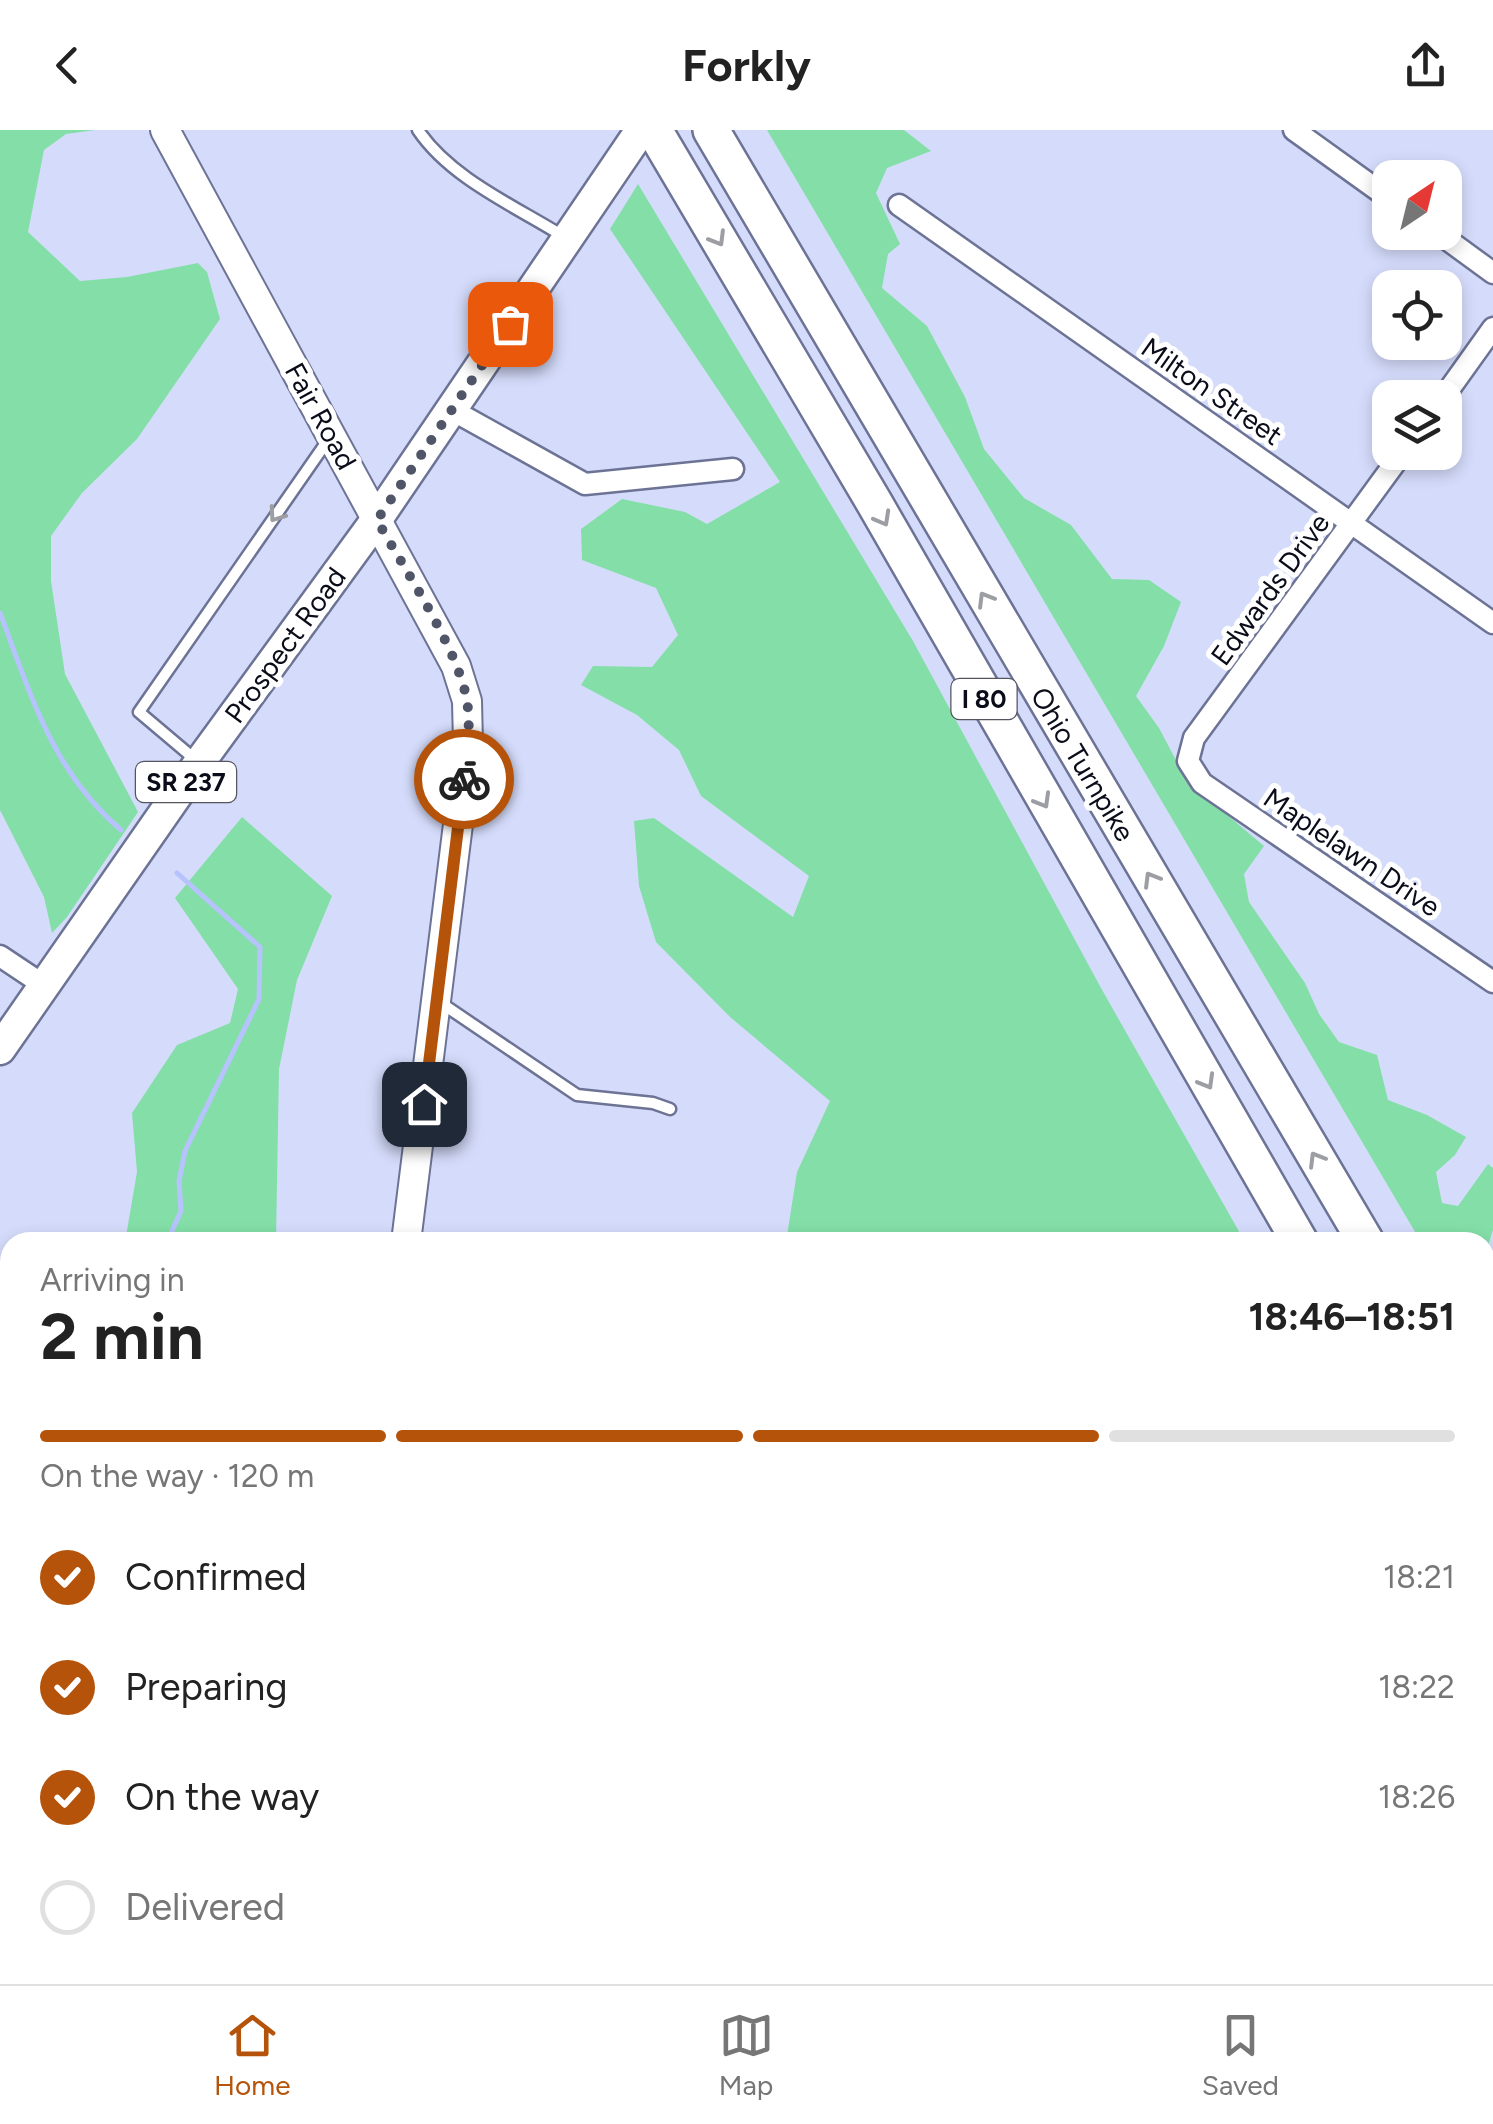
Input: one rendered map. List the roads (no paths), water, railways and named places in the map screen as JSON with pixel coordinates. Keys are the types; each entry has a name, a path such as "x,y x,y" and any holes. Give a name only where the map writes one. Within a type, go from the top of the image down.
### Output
{"highway":[{"name":"Ohio Turnpike","path":"654,130 1294,1232"},
{"name":"Ohio Turnpike","path":"711,130 1360,1232"}],"main road":[{"name":"Prospect Road","path":"0,1049 199,763 377,520 640,130"}],"street":[{"name":"Fair Road","path":"166,130 456,666 466,701 468,744 407,1232"},
{"path":"1298,131 1372,186"},
{"name":"Milton Street","path":"899,205 1493,622"},
{"path":"1462,250 1493,273"},
{"path":"1456,380 1493,328"},
{"path":"452,410 585,484 733,469"},
{"name":"Edwards Drive","path":"1188,761 1194,738 1390,470"},
{"name":"Maplelawn Drive","path":"1188,761 1202,783 1493,982"},
{"path":"0,956 46,986"}],"lane":[{"path":"418,130 430,147 453,166 567,238"},
{"path":"199,763 139,712 331,434"},
{"path":"436,999 577,1095 653,1103 670,1109"}],"waterway":[{"path":"0,613 34,702 61,757 77,783 121,830"},
{"path":"172,1232 181,1211 179,1181 185,1151 259,999 260,947 177,873"}]}
